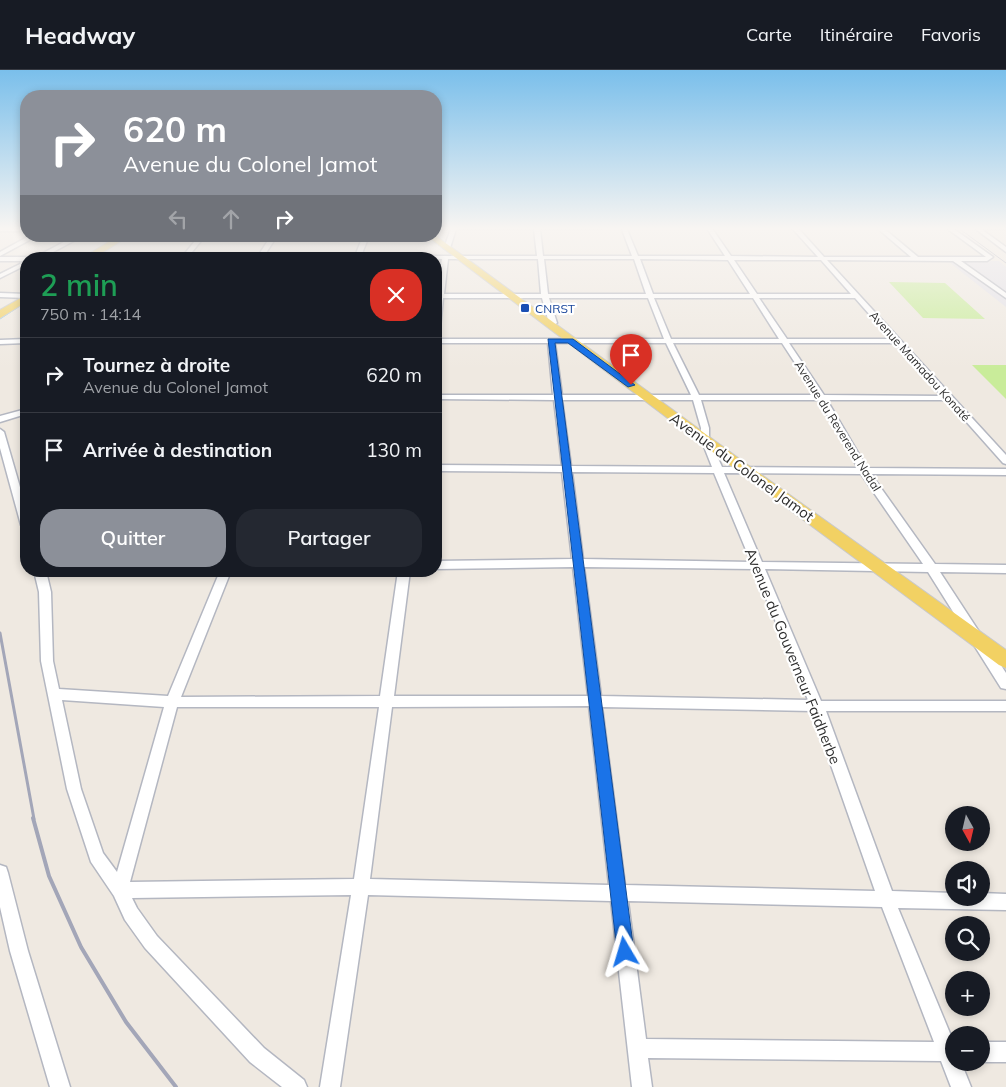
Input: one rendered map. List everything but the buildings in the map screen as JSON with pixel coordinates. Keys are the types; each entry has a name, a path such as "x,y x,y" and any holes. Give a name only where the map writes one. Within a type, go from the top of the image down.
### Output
{"main road":[{"name":"Avenue du Colonel Jamot","path":"483,274 553,323 573,340"},
{"name":"Avenue du Colonel Jamot","path":"514,296 883,567 1006,660"},
{"path":"0,313 20,301"},
{"name":"Avenue du Colonel Jamot","path":"883,567 1006,652"}],"street":[{"path":"542,274 545,296 553,323"},
{"name":"Avenue du Gouverneur Faidherbe","path":"642,274 668,340 695,397 702,415 705,436 718,470 816,706 887,900 945,1040"},
{"name":"Avenue du Reverend Nadal","path":"740,274 822,398 864,471 932,567 977,638"},
{"name":"Avenue Mamadou Konaté","path":"838,274 1006,460"},
{"path":"976,274 1006,296"},
{"path":"0,295 20,297"},
{"path":"442,296 857,296"},
{"path":"551,340 642,1087"},
{"path":"442,341 897,340"},
{"path":"0,342 20,341"},
{"path":"442,397 948,398"},
{"path":"0,419 20,413"},
{"path":"0,432 20,504"},
{"path":"442,468 1006,472"},
{"path":"442,564 578,563 1006,569"},
{"path":"41,577 45,592 47,661 74,789 97,857 120,890 132,914 151,942 258,1055 297,1087"},
{"path":"120,890 172,702 224,577"},
{"path":"330,1087 361,888 403,577"},
{"path":"977,638 1006,684"},
{"path":"54,694 172,702 595,701 816,706 1006,706"},
{"path":"0,873 19,950 60,1087"},
{"path":"120,890 361,888 1006,902"},
{"path":"637,1048 945,1052"},
{"path":"990,1052 1006,1052"},
{"name":"Avenue du Gouverneur Faidherbe","path":"956,1071 961,1087"}],"shaded area":[{"path":"965,274 1006,274 1006,307"}],"green space":[{"path":"889,282 945,283 985,319 923,318"},
{"path":"972,365 1006,365 1006,399"}],"waterway":[{"path":"0,319 20,306"}],"railway":[{"path":"0,633 34,819"},
{"path":"33,818 49,876 81,947 126,1022 176,1087"}],"place":[{"name":"CNRST","path":"525,308"}],"route":[{"path":"625,952 551,340 570,340 631,385"}]}
